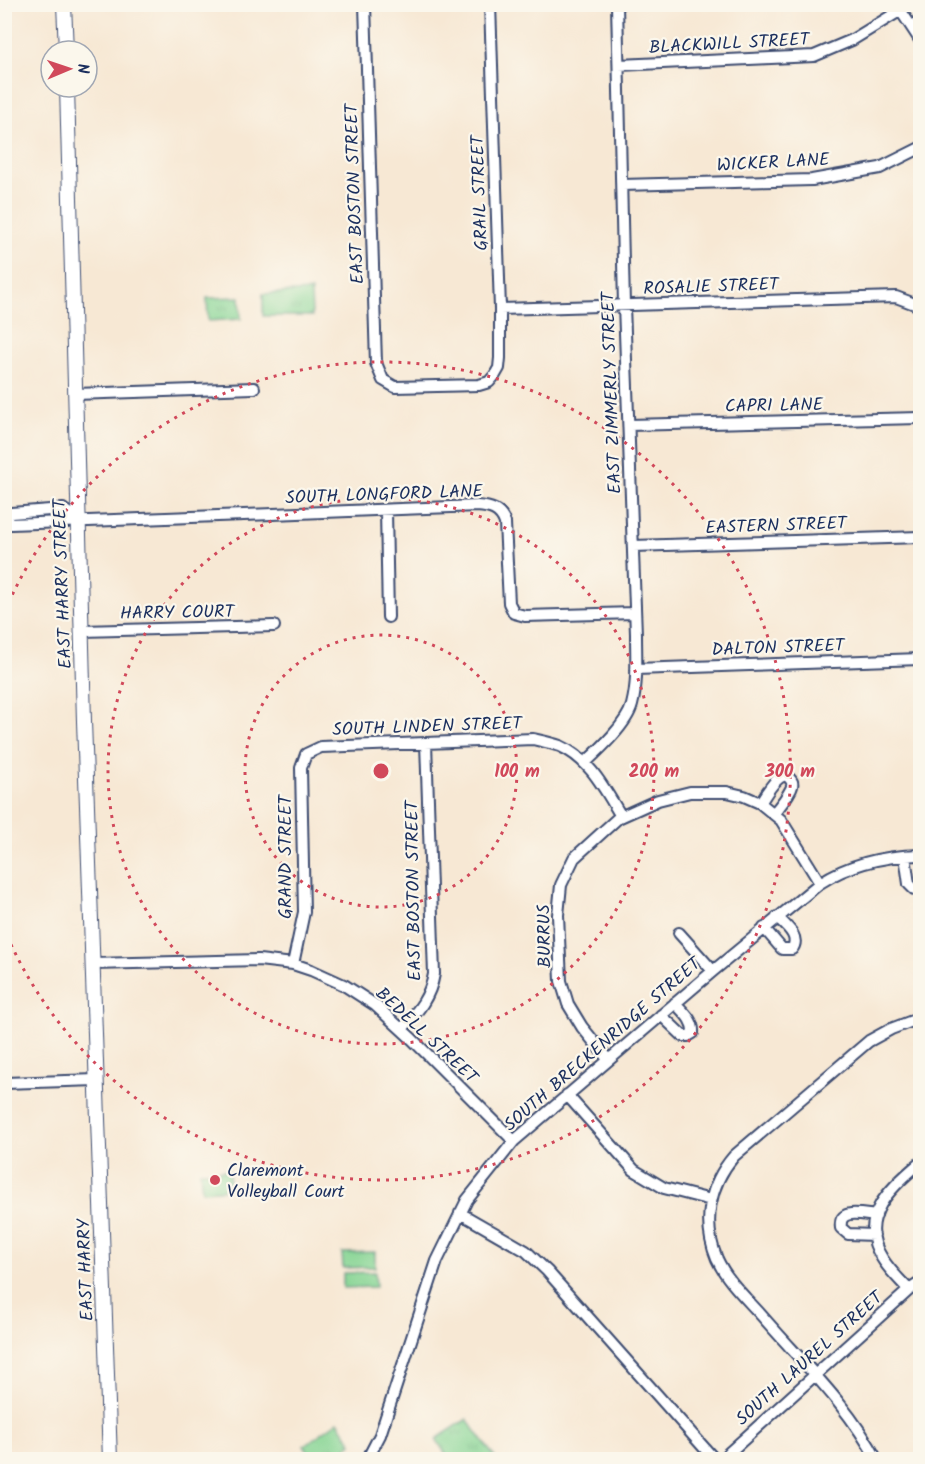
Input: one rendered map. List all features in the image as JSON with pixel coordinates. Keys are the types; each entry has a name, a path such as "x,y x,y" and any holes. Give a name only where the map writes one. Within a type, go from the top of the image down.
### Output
{"main road":[{"path":"64,4 65,39"},
{"name":"EAST HARRY STREET","path":"67,99 81,631 97,1080"},
{"name":"EAST HARRY","path":"97,1080 110,1460"}],"street":[{"name":"EAST BOSTON STREET","path":"364,4 376,363 383,380 395,387 479,385 489,382 492,378"},
{"name":"GRAIL STREET","path":"490,4 500,309 499,368 492,378"},
{"name":"EAST ZIMMERLY STREET","path":"585,763 614,735 632,707 636,669 617,4"},
{"name":"BLACKWILL STREET","path":"619,65 814,56 852,40 899,7"},
{"path":"899,7 921,40"},
{"name":"WICKER LANE","path":"622,185 812,180 880,168 921,148"},
{"name":"ROSALIE STREET","path":"500,309 896,297 921,306"},
{"path":"75,394 254,388"},
{"name":"CAPRI LANE","path":"629,425 921,418"},
{"name":"SOUTH LONGFORD LANE","path":"4,520 11,524 477,506 495,509 502,515 505,523 509,603 514,613 525,616 635,613"},
{"path":"386,510 388,617"},
{"name":"EASTERN STREET","path":"633,546 921,537"},
{"name":"HARRY COURT","path":"81,631 273,626"},
{"name":"DALTON STREET","path":"636,669 921,659"},
{"name":"SOUTH LINDEN STREET","path":"309,753 321,747 533,739 561,747 585,763 601,783 621,816"},
{"name":"EAST BOSTON STREET","path":"402,1029 424,1004 434,975 426,743"},
{"name":"GRAND STREET","path":"293,964 303,912 301,768 306,754 309,753"},
{"path":"760,803 779,777 790,778 791,789 774,813"},
{"name":"BURRUS","path":"608,1059 582,1027 568,1004 561,981 558,915 561,885 574,858 621,816 658,800 690,792 727,792 744,796 774,813 786,827 820,883"},
{"name":"SOUTH BRECKENRIDGE STREET","path":"367,1460 380,1435 437,1262 467,1200 514,1141 712,971 820,883 838,873 865,863 921,855"},
{"path":"905,856 909,884 914,889 921,889"},
{"path":"764,928 782,949 792,949 796,944 795,938 777,917"},
{"path":"679,933 712,971"},
{"name":"BEDELL STREET","path":"92,964 259,960 293,964 311,970 344,985 375,1005 514,1141"},
{"path":"661,1015 683,1036 693,1033 689,1019 675,1003"},
{"path":"877,1460 853,1421 722,1268 711,1240 709,1220 715,1184 723,1169 741,1150 869,1041 891,1029 921,1018"},
{"path":"4,1083 97,1080"},
{"path":"567,1095 604,1140 634,1170 664,1188 711,1200"},
{"path":"909,1290 882,1258 874,1235 876,1216 885,1196 921,1163"},
{"path":"460,1213 526,1251 547,1270 715,1460"},
{"path":"874,1235 848,1234 842,1230 840,1225 841,1219 848,1214 876,1216"},
{"name":"SOUTH LAUREL STREET","path":"721,1460 909,1290 921,1283"}],"green space":[{"path":"311,291 312,316 263,316 263,294"},
{"path":"240,297 241,319 208,321 207,298"},
{"name":"Claremont Volleyball Court","path":"229,1170 230,1189 202,1191 200,1171"},
{"path":"375,1252 375,1267 343,1268 342,1253"},
{"path":"375,1272 376,1287 343,1288 343,1273"},
{"path":"467,1419 496,1459 449,1459 436,1439"},
{"path":"338,1421 352,1443 332,1459 314,1459 304,1446"}],"place":[{"name":"Claremont Volleyball Court","path":"215,1180"}]}
